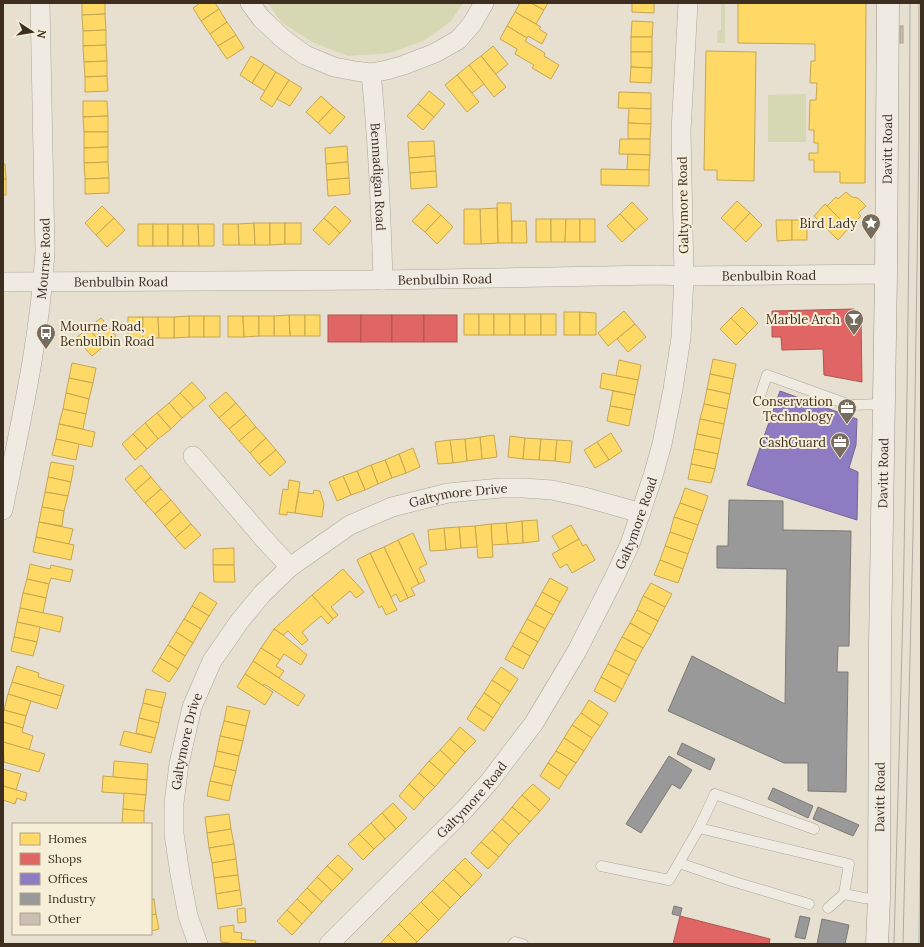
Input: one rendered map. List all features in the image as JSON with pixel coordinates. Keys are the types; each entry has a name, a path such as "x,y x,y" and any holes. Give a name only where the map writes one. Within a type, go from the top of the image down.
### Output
{"main road":[{"name":"Davitt Road","path":"877,944 879,899 880,660 886,274 888,3"}],"street":[{"name":"Mourne Road","path":"3,510 32,361 44,282 45,251 40,3"},
{"path":"250,3 261,18 282,38 305,55 334,67 371,73 404,65 435,53 458,40 472,24 484,3"},
{"name":"Galtymore Road","path":"334,942 465,809 489,782 534,723 577,651 630,544 662,444 681,338 684,276 681,132 688,3"},
{"name":"Benmadigan Road","path":"371,73 375,118 383,280"},
{"name":"Benbulbin Road","path":"3,282 383,280 657,275 886,274"},
{"path":"193,456 290,567"},
{"name":"Galtymore Drive","path":"198,944 188,916 174,834 174,803 179,764 192,707 212,661 239,622 262,594 290,567 350,525 392,507 448,493 501,488 552,490 641,512"}],"lane":[{"path":"758,402 766,375 850,405 884,404"},
{"path":"601,866 669,880 699,828 715,794 814,829"},
{"path":"699,828 849,864 844,894 828,908"},
{"path":"679,863 735,882 809,904"},
{"path":"844,894 879,899"},
{"path":"513,944 515,942 523,944"}],"green space":[{"path":"268,3 463,3 451,21 425,40 390,53 348,56 314,43 281,22"},
{"path":"721,3 725,3 725,43 717,43 718,30 721,30"},
{"path":"806,94 806,142 768,142 768,95"}],"shaded area":[{"path":"921,789 921,944 918,944"}],"building: Homes":[{"path":"82,3 105,3 105,14 82,15"},
{"path":"200,3 215,3 219,9 201,21 193,8"},
{"path":"520,3 531,3 544,10 536,24 515,12"},
{"path":"531,3 548,3 544,10"},
{"path":"632,3 654,3 654,13 632,12"},
{"path":"738,3 866,3 865,183 840,183 840,172 814,172 814,160 809,160 809,153 818,153 818,143 814,143 814,130 809,130 810,100 816,100 817,83 810,83 811,61 815,61 815,44 738,43"},
{"path":"219,9 227,22 210,34 201,21"},
{"path":"515,12 541,27 539,29 547,34 542,44 528,36 527,38 507,26"},
{"path":"105,14 106,30 83,31 82,15"},
{"path":"632,21 653,22 652,37 631,37"},
{"path":"227,22 236,35 218,46 210,34"},
{"path":"507,26 527,38 525,41 545,53 544,56 559,65 551,79 532,68 534,65 515,54 517,49 500,39"},
{"path":"106,30 106,45 83,46 83,31"},
{"path":"236,35 244,48 227,59 218,46"},
{"path":"631,37 652,37 652,52 631,52"},
{"path":"106,45 107,61 84,62 83,46"},
{"path":"493,46 508,64 496,74 481,56"},
{"path":"706,51 756,52 754,181 717,180 717,170 704,170"},
{"path":"631,52 652,52 652,68 631,67"},
{"path":"251,56 264,64 252,83 240,75"},
{"path":"481,56 506,87 494,97 469,65"},
{"path":"107,61 107,76 85,77 84,62"},
{"path":"264,64 276,72 265,91 252,83"},
{"path":"469,65 484,84 472,93 457,75"},
{"path":"631,67 652,68 651,83 630,82"},
{"path":"276,72 289,80 272,107 260,99"},
{"path":"457,75 479,102 467,112 445,85"},
{"path":"107,76 108,91 85,92 85,77"},
{"path":"289,80 302,88 290,106 277,99"},
{"path":"429,91 445,104 434,117 418,104"},
{"path":"619,92 651,93 651,109 618,108"},
{"path":"321,96 333,107 318,123 306,112"},
{"path":"83,101 107,101 108,116 83,117"},
{"path":"418,104 434,117 423,130 407,116"},
{"path":"333,107 345,117 330,134 318,123"},
{"path":"629,108 651,109 651,124 628,123"},
{"path":"108,116 108,132 84,132 83,117"},
{"path":"628,123 651,124 650,139 628,139"},
{"path":"84,132 108,132 108,147 84,148"},
{"path":"620,139 650,139 650,155 619,154"},
{"path":"434,141 435,156 409,158 408,142"},
{"path":"347,146 348,162 326,164 325,148"},
{"path":"108,147 108,162 84,163 84,148"},
{"path":"628,154 650,155 649,170 627,170"},
{"path":"435,156 436,171 410,173 409,158"},
{"path":"108,162 109,178 85,179 84,163"},
{"path":"348,162 349,178 327,180 326,164"},
{"path":"3,164 5,164 6,179 3,179"},
{"path":"601,169 649,170 649,186 601,185"},
{"path":"436,171 437,187 411,189 410,173"},
{"path":"109,178 109,193 85,194 85,179"},
{"path":"349,178 350,194 328,196 327,180"},
{"path":"3,179 6,179 6,195 3,195"},
{"path":"846,192 852,197 858,198 866,206 858,213 861,216 849,228 827,206 836,197 838,199"},
{"path":"737,201 750,213 734,230 721,218"},
{"path":"632,202 648,219 635,230 620,214"},
{"path":"497,203 511,203 512,243 498,243"},
{"path":"428,204 441,215 425,232 412,221"},
{"path":"825,204 849,228 838,240 814,216"},
{"path":"102,206 114,218 96,235 85,223"},
{"path":"335,206 351,221 340,233 324,218"},
{"path":"497,208 498,243 481,244 480,209"},
{"path":"464,209 480,209 481,244 464,244"},
{"path":"750,213 762,225 746,242 734,230"},
{"path":"620,214 635,230 622,242 607,226"},
{"path":"441,215 453,227 437,244 425,232"},
{"path":"114,218 125,230 107,247 96,235"},
{"path":"324,218 340,233 329,245 313,230"},
{"path":"536,219 551,219 551,242 536,242"},
{"path":"551,219 566,219 565,242 551,242"},
{"path":"566,219 580,219 580,242 565,242"},
{"path":"580,219 595,219 595,242 580,242"},
{"path":"776,220 792,220 792,240 777,241"},
{"path":"792,220 807,220 807,240 792,240"},
{"path":"512,221 526,221 527,243 512,243"},
{"path":"254,223 255,245 239,245 238,224"},
{"path":"254,223 270,223 270,245 255,245"},
{"path":"270,223 285,223 285,244 270,245"},
{"path":"285,223 301,223 301,244 285,244"},
{"path":"138,224 153,224 153,246 138,246"},
{"path":"153,224 168,224 168,246 153,246"},
{"path":"168,224 183,224 183,246 168,246"},
{"path":"183,224 198,224 199,246 183,246"},
{"path":"198,224 214,224 214,246 199,246"},
{"path":"223,224 238,224 239,245 223,245"},
{"path":"742,307 758,323 747,334 731,318"},
{"path":"624,311 635,324 608,346 598,333"},
{"path":"564,312 580,312 580,335 564,335"},
{"path":"580,312 596,313 596,335 580,335"},
{"path":"464,314 479,314 479,335 464,335"},
{"path":"479,314 494,314 494,335 479,335"},
{"path":"494,314 510,314 510,335 494,335"},
{"path":"510,314 525,314 525,335 510,335"},
{"path":"525,314 541,314 541,335 525,335"},
{"path":"541,314 556,314 556,335 541,335"},
{"path":"289,315 305,315 305,336 290,336"},
{"path":"289,315 290,336 274,336 274,316"},
{"path":"305,315 320,315 320,336 305,336"},
{"path":"189,316 204,316 204,337 189,337"},
{"path":"189,316 189,337 174,338 174,317"},
{"path":"204,316 220,316 220,337 204,337"},
{"path":"228,316 243,316 244,337 228,337"},
{"path":"243,316 259,316 259,336 244,337"},
{"path":"259,316 274,316 274,336 259,336"},
{"path":"128,317 143,317 143,338 128,338"},
{"path":"143,317 158,317 159,338 143,338"},
{"path":"158,317 174,317 174,338 159,338"},
{"path":"101,318 116,336 104,346 88,328"},
{"path":"731,318 747,334 736,345 720,329"},
{"path":"635,324 646,337 628,352 617,339"},
{"path":"88,328 104,346 92,356 76,338"},
{"path":"713,359 736,364 733,379 710,374"},
{"path":"619,360 641,365 638,380 616,376"},
{"path":"72,363 96,368 93,383 69,378"},
{"path":"602,373 638,380 635,395 600,388"},
{"path":"710,374 733,379 730,394 707,389"},
{"path":"69,378 93,383 89,399 66,393"},
{"path":"192,382 206,398 194,408 180,393"},
{"path":"707,389 730,394 727,409 704,404"},
{"path":"613,391 635,395 632,410 610,406"},
{"path":"226,392 236,403 219,418 209,406"},
{"path":"66,393 89,399 86,414 63,409"},
{"path":"180,393 194,408 182,418 169,403"},
{"path":"169,403 182,418 171,429 157,413"},
{"path":"236,403 246,415 229,429 219,418"},
{"path":"704,404 727,409 724,424 700,419"},
{"path":"610,406 632,410 629,426 607,421"},
{"path":"63,409 86,414 83,429 59,424"},
{"path":"157,413 171,429 158,439 145,423"},
{"path":"246,415 256,427 239,441 229,429"},
{"path":"700,419 724,424 721,439 697,434"},
{"path":"145,423 158,439 147,449 133,434"},
{"path":"59,424 95,432 92,447 56,439"},
{"path":"256,427 266,438 250,453 239,441"},
{"path":"611,433 622,451 609,460 597,442"},
{"path":"133,434 147,449 135,460 122,444"},
{"path":"697,434 721,439 718,454 694,449"},
{"path":"494,435 497,457 482,459 480,437"},
{"path":"510,436 525,438 523,459 508,457"},
{"path":"480,437 482,459 467,461 465,439"},
{"path":"266,438 276,450 259,464 250,453"},
{"path":"525,438 541,439 539,460 523,459"},
{"path":"56,439 79,444 76,460 52,455"},
{"path":"465,439 467,461 453,463 450,440"},
{"path":"541,439 557,440 555,461 539,460"},
{"path":"450,440 453,463 438,464 435,442"},
{"path":"557,440 572,441 570,463 555,461"},
{"path":"597,442 609,460 595,468 584,450"},
{"path":"413,448 420,467 406,473 399,454"},
{"path":"694,449 718,454 715,469 691,464"},
{"path":"276,450 286,462 270,476 259,464"},
{"path":"399,454 406,473 392,478 385,460"},
{"path":"385,460 392,478 378,484 371,465"},
{"path":"51,462 74,466 71,482 48,477"},
{"path":"691,464 715,469 711,483 688,479"},
{"path":"141,465 151,477 135,491 125,479"},
{"path":"371,465 378,484 365,490 357,471"},
{"path":"357,471 365,490 351,495 343,476"},
{"path":"343,476 351,495 337,501 329,482"},
{"path":"48,477 71,482 68,496 45,492"},
{"path":"151,477 161,489 145,503 135,491"},
{"path":"289,480 300,482 295,513 287,512 287,515 279,514 283,489 288,490"},
{"path":"685,488 708,496 703,511 680,503"},
{"path":"161,489 171,500 155,514 145,503"},
{"path":"314,490 320,491 324,504 322,517 295,513 299,492 313,494"},
{"path":"45,492 68,496 64,511 42,507"},
{"path":"171,500 181,512 165,526 155,514"},
{"path":"680,503 703,511 698,525 674,517"},
{"path":"42,507 64,511 62,526 39,522"},
{"path":"181,512 191,524 175,538 165,526"},
{"path":"674,517 698,525 693,540 670,532"},
{"path":"537,520 539,541 523,543 522,521"},
{"path":"522,521 523,543 508,544 506,523"},
{"path":"39,522 73,529 69,544 36,537"},
{"path":"506,523 508,544 492,545 491,524"},
{"path":"191,524 201,535 185,549 175,538"},
{"path":"491,524 493,557 478,558 475,526"},
{"path":"571,525 579,539 560,550 552,536"},
{"path":"475,526 477,547 461,548 459,527"},
{"path":"459,527 461,548 446,550 444,528"},
{"path":"444,528 446,550 430,551 428,530"},
{"path":"670,532 693,540 688,554 665,546"},
{"path":"413,533 427,564 419,568 425,581 419,584 398,540"},
{"path":"36,537 74,545 71,560 33,552"},
{"path":"579,539 583,546 586,544 595,560 572,573 567,564 560,568 552,554"},
{"path":"398,540 419,584 411,588 415,595 408,598 384,547"},
{"path":"665,546 688,554 683,569 660,560"},
{"path":"384,547 408,598 400,602 396,594 391,597 370,553"},
{"path":"234,548 234,565 213,565 213,549"},
{"path":"370,553 397,610 386,615 382,606 379,608 357,560"},
{"path":"660,560 683,569 678,583 654,575"},
{"path":"30,564 50,569 51,565 73,570 70,582 51,578 49,584 27,579"},
{"path":"213,565 234,565 235,582 214,582"},
{"path":"343,569 364,592 356,598 350,591 331,607 338,615 333,619 312,595"},
{"path":"550,578 568,588 560,602 542,592"},
{"path":"27,579 49,584 46,598 23,593"},
{"path":"651,583 672,594 665,607 643,596"},
{"path":"200,592 217,603 209,616 192,606"},
{"path":"542,592 560,602 553,615 535,605"},
{"path":"23,593 46,598 43,613 20,608"},
{"path":"312,595 333,619 328,624 321,616 302,632 308,640 302,645 288,631 283,635 274,629"},
{"path":"643,596 665,607 658,621 637,610"},
{"path":"535,605 553,615 545,629 527,619"},
{"path":"192,606 209,616 201,629 184,619"},
{"path":"20,608 63,617 60,632 17,622"},
{"path":"637,610 658,621 651,635 630,623"},
{"path":"184,619 201,629 193,643 176,632"},
{"path":"527,619 545,629 538,642 520,632"},
{"path":"17,622 40,627 37,642 14,637"},
{"path":"630,623 651,635 643,648 622,637"},
{"path":"274,629 307,655 301,665 284,654 280,660 261,648"},
{"path":"176,632 193,643 185,656 168,645"},
{"path":"520,632 538,642 530,656 512,646"},
{"path":"14,637 37,642 33,656 11,651"},
{"path":"622,637 643,648 636,661 615,650"},
{"path":"168,645 185,656 178,669 160,658"},
{"path":"512,646 530,656 523,669 505,659"},
{"path":"261,648 280,660 276,666 284,671 279,678 253,661"},
{"path":"615,650 636,661 629,675 608,664"},
{"path":"160,658 178,669 169,682 152,671"},
{"path":"253,661 305,695 298,706 264,684 263,686 245,674"},
{"path":"608,664 629,675 622,689 601,677"},
{"path":"17,666 39,673 38,677 64,685 61,696 12,682"},
{"path":"501,667 518,679 510,692 492,680"},
{"path":"245,674 273,692 265,705 237,687"},
{"path":"601,677 622,689 615,702 594,691"},
{"path":"492,680 510,692 501,705 484,693"},
{"path":"12,682 61,696 57,709 8,694"},
{"path":"146,689 166,693 162,708 143,703"},
{"path":"484,693 501,705 493,718 475,706"},
{"path":"8,694 31,701 26,716 4,710"},
{"path":"589,700 608,713 600,726 581,713"},
{"path":"143,703 162,708 159,723 139,718"},
{"path":"227,706 250,711 246,726 224,721"},
{"path":"475,706 493,718 484,731 467,719"},
{"path":"4,710 26,716 23,728 3,722"},
{"path":"581,713 600,726 592,738 572,725"},
{"path":"139,718 159,723 155,738 136,733"},
{"path":"224,721 246,726 243,741 220,736"},
{"path":"3,722 23,728 22,732 33,736 29,750 3,742"},
{"path":"572,725 592,738 584,751 564,738"},
{"path":"460,727 476,741 465,752 450,739"},
{"path":"124,731 155,738 151,753 120,745"},
{"path":"220,736 243,741 239,756 217,751"},
{"path":"564,738 584,751 576,763 556,751"},
{"path":"450,739 465,752 455,764 440,750"},
{"path":"3,742 45,754 39,772 4,762"},
{"path":"440,750 455,764 445,775 429,761"},
{"path":"217,751 239,756 236,771 214,766"},
{"path":"556,751 576,763 567,776 548,763"},
{"path":"114,761 148,764 147,780 113,777"},
{"path":"429,761 445,775 435,787 419,773"},
{"path":"548,763 567,776 559,789 540,776"},
{"path":"214,766 236,771 232,786 210,781"},
{"path":"3,769 21,774 16,790 3,786"},
{"path":"419,773 435,787 424,798 409,784"},
{"path":"103,776 147,780 146,795 102,792"},
{"path":"210,781 232,786 229,801 207,796"},
{"path":"409,784 424,798 414,810 399,796"},
{"path":"533,784 550,799 540,811 522,795"},
{"path":"3,786 27,793 25,801 17,798 15,804 3,800"},
{"path":"124,793 146,795 144,811 123,809"},
{"path":"522,795 540,811 530,822 512,807"},
{"path":"393,803 407,818 396,829 382,813"},
{"path":"512,807 530,822 519,834 502,819"},
{"path":"123,809 144,811 144,823 122,823"},
{"path":"382,813 396,829 385,839 371,823"},
{"path":"229,814 231,829 207,833 205,817"},
{"path":"502,819 519,834 509,845 492,830"},
{"path":"371,823 385,839 374,849 359,834"},
{"path":"231,829 234,844 209,848 207,833"},
{"path":"492,830 509,845 499,857 481,842"},
{"path":"359,834 374,849 363,860 348,844"},
{"path":"481,842 499,857 488,869 471,853"},
{"path":"234,844 236,859 212,863 209,848"},
{"path":"338,855 353,869 343,880 327,866"},
{"path":"465,858 482,875 472,886 454,869"},
{"path":"236,859 238,875 214,878 212,863"},
{"path":"327,866 343,880 332,891 317,877"},
{"path":"454,869 472,886 461,897 443,880"},
{"path":"238,875 240,890 216,894 214,878"},
{"path":"317,877 332,891 322,902 307,888"},
{"path":"443,880 461,897 450,908 432,891"},
{"path":"307,888 322,902 312,913 297,899"},
{"path":"240,890 242,905 218,909 216,894"},
{"path":"432,891 450,908 439,920 421,902"},
{"path":"154,899 156,914 152,915 152,900"},
{"path":"297,899 312,913 302,924 287,910"},
{"path":"421,902 439,920 428,931 410,913"},
{"path":"245,908 246,922 238,923 237,909"},
{"path":"287,910 302,924 292,935 277,921"},
{"path":"410,913 428,931 417,942 399,924"},
{"path":"156,914 159,929 152,931 152,915"},
{"path":"399,924 417,942 414,944 397,944 388,935"},
{"path":"234,925 234,932 242,933 241,939 256,941 255,944 230,944 221,942 220,927"},
{"path":"388,935 397,944 380,944"}],"building: Shops":[{"path":"854,309 861,319 862,382 824,375 823,349 782,350 781,337 772,337 772,311"},
{"path":"328,315 361,315 361,342 328,342"},
{"path":"361,315 392,315 392,342 361,342"},
{"path":"392,315 424,315 424,342 392,342"},
{"path":"424,315 457,315 457,342 424,342"},
{"path":"680,916 770,939 769,944 673,944"}],"building: Offices":[{"path":"780,391 857,419 856,445 849,468 858,472 857,520 747,485"}],"building: Industry":[{"path":"729,500 783,501 783,530 851,531 849,646 838,646 837,672 848,672 846,792 808,791 808,763 784,763 668,711 692,656 785,704 787,569 717,568 717,546 728,546"},
{"path":"682,743 715,759 710,770 677,754"},
{"path":"669,756 692,770 680,789 672,784 641,833 626,824"},
{"path":"773,788 813,806 808,818 768,799"},
{"path":"818,807 859,825 853,836 813,819"},
{"path":"674,906 682,908 680,916 672,914"},
{"path":"800,916 810,918 805,939 795,937"},
{"path":"822,919 849,925 845,944 817,944"}],"building: Other":[{"path":"900,26 903,26 903,43 900,43"}],"tram line":[{"path":"894,944 907,392 910,3"},
{"path":"903,944 913,534 919,137 919,3"}],"place":[{"name":"Bird Lady","path":"871,240"},
{"name":"Marble Arch","path":"854,336"},
{"name":"Mourne Road, Benbulbin Road","path":"46,350"},
{"name":"Conservation Technology","path":"847,425"},
{"name":"CashGuard","path":"840,459"}]}
